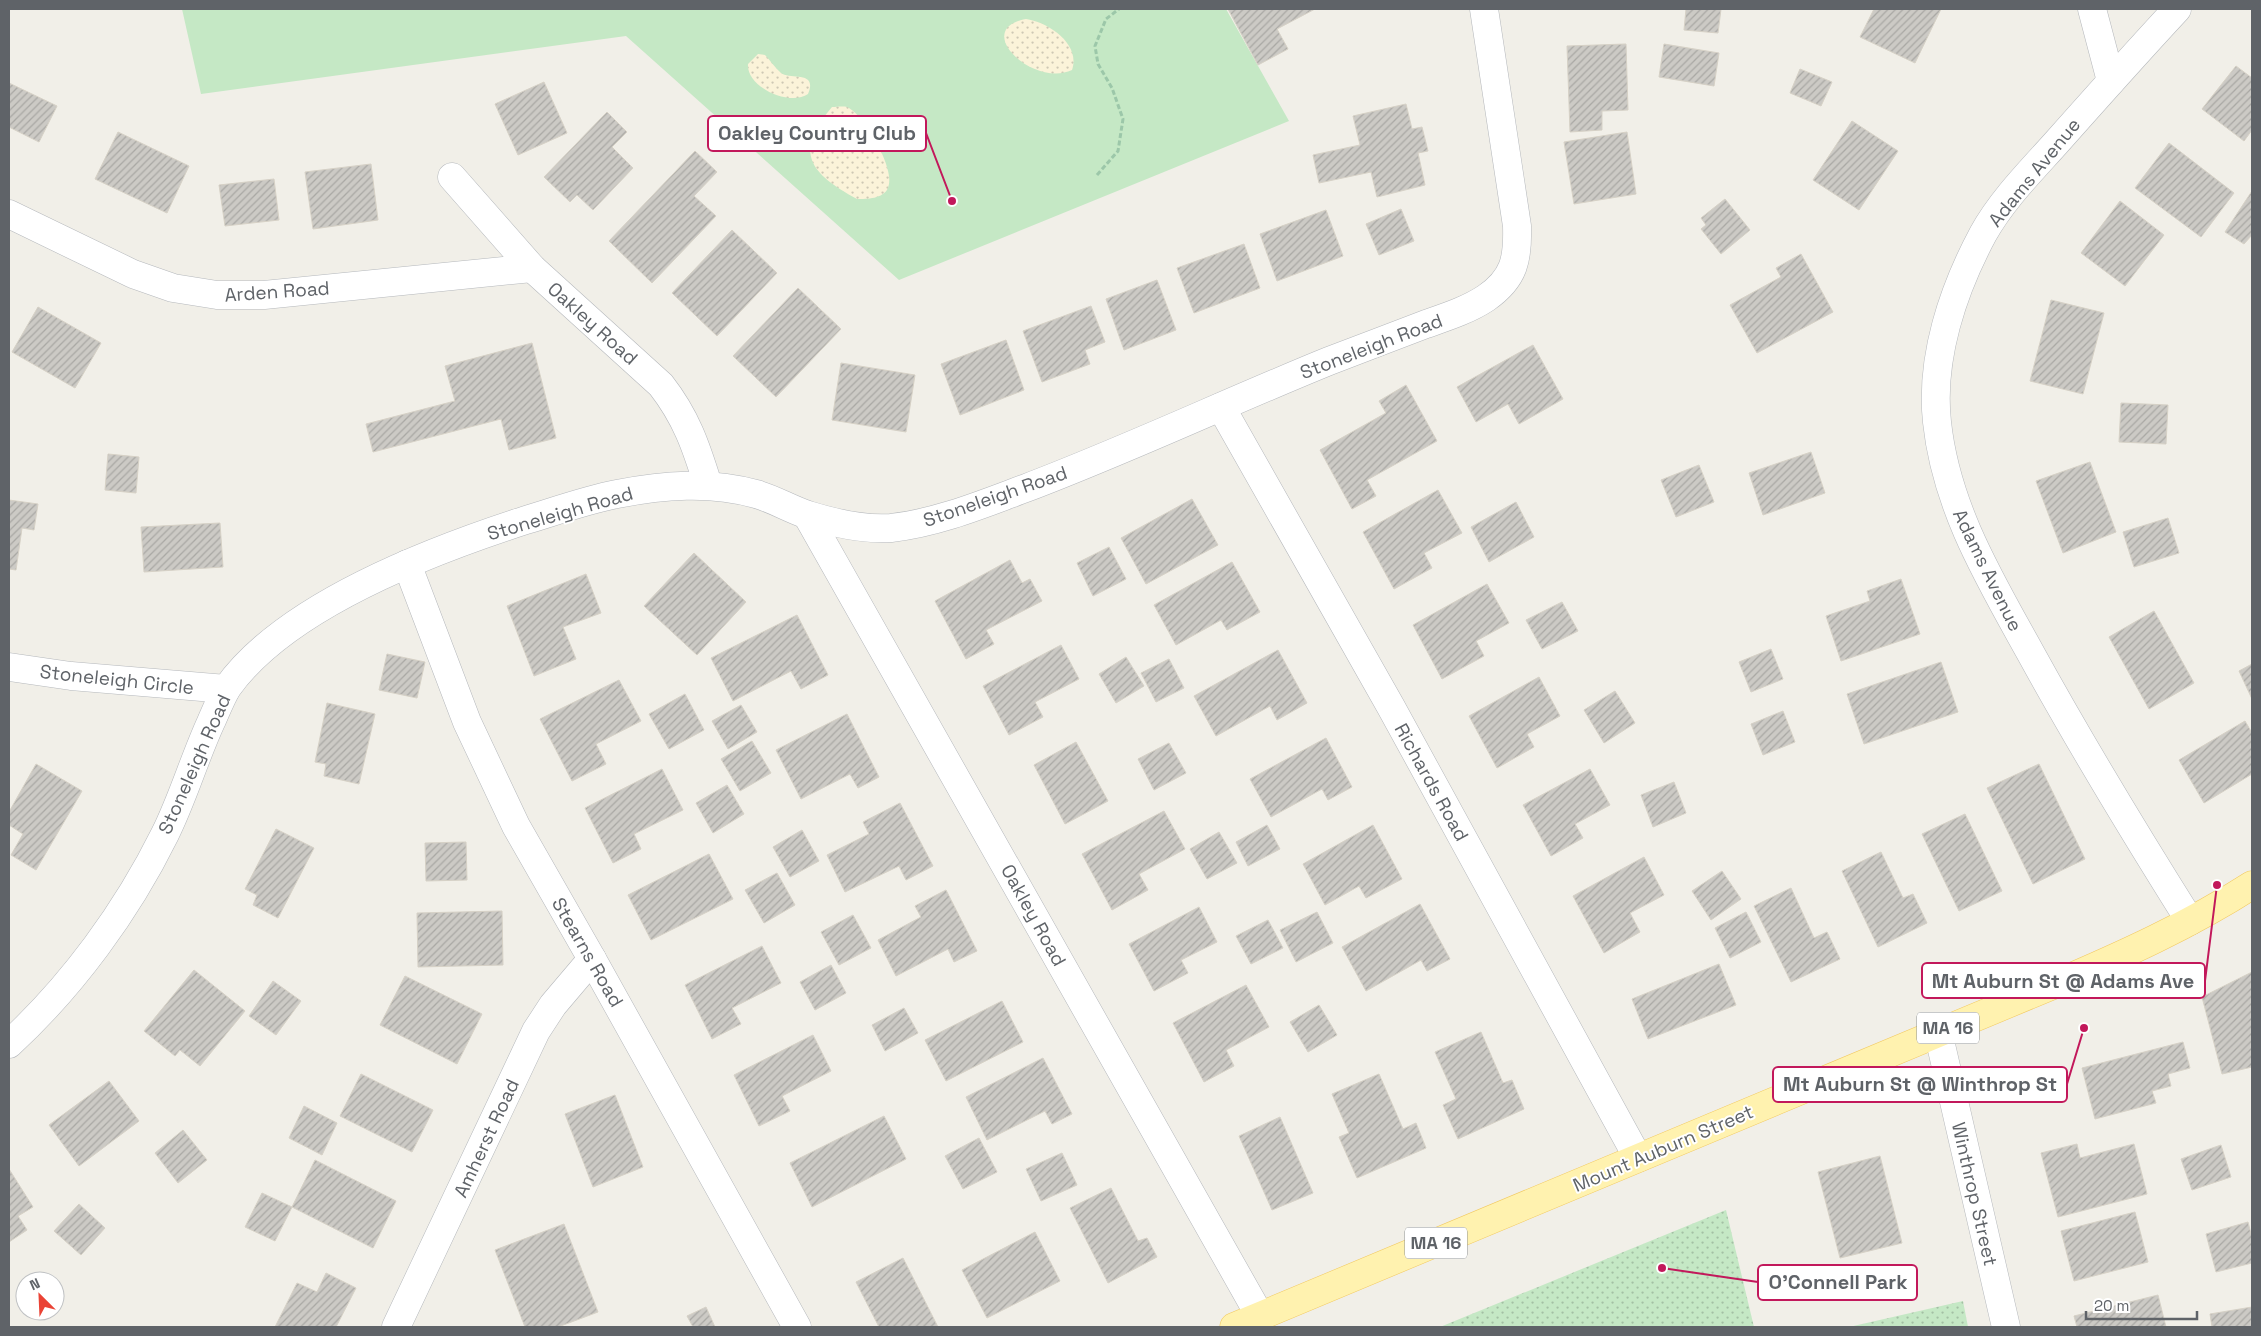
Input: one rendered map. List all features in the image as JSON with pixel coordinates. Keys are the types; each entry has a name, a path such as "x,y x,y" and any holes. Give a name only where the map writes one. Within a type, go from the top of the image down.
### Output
{"main road":[{"name":"Mount Auburn Street","path":"1234,1327 2124,954 2190,921 2252,885"}],"street":[{"name":"Stoneleigh Road","path":"9,1044 66,985 134,890 164,835 199,749 226,690 258,654 294,626 330,604 407,564 512,525 613,495 660,487 708,485 758,494 807,515 851,526 890,528 931,520 980,505 1056,476 1327,362 1466,310 1488,297 1509,277 1518,253 1517,226 1484,9"},
{"path":"2092,9 2111,80"},
{"name":"Adams Avenue","path":"2177,9 2111,80 2015,189 1984,232 1960,280 1946,327 1937,375 1937,421 1945,468 1957,511 1978,558 2080,742 2190,921"},
{"name":"Oakley Road","path":"452,177 532,268 661,385 678,408 695,441 708,485"},
{"name":"Arden Road","path":"9,214 133,274 173,288 217,295 264,295 532,268"},
{"name":"Richards Road","path":"1222,407 1391,707 1638,1158"},
{"name":"Oakley Road","path":"807,515 1260,1316"},
{"name":"Stearns Road","path":"407,564 467,722 490,775 516,826 798,1327"},
{"name":"Stoneleigh Circle","path":"9,667 71,676 226,690"},
{"name":"Amherst Road","path":"396,1327 536,1030 553,1005 592,959"},
{"name":"Winthrop Street","path":"1938,1032 2006,1327"}],"path":[{"path":"1097,175 1118,151 1123,119 1112,88 1098,64 1095,46 1106,19 1119,9"}],"green space":[{"path":"182,9 1226,9 1289,121 899,280 626,36 201,94"},
{"path":"1726,1210 1754,1327 1440,1327"},
{"path":"1963,1301 1968,1327 1849,1327"}],"sand":[{"path":"1026,19 1044,25 1061,36 1072,51 1074,60 1072,70 1057,73 1041,71 1026,64 1014,55 1006,44 1004,34 1011,25"},
{"path":"758,54 765,55 781,73 806,79 810,86 808,94 791,98 770,92 761,87 749,72 748,64"},
{"path":"832,107 847,107 862,120 870,131 888,169 890,180 886,192 874,198 857,199 818,171 812,160 810,149 813,137 820,123"}],"building":[{"path":"1228,9 1315,9 1277,29 1288,49 1258,65"},
{"path":"1686,9 1721,9 1718,33 1684,30"},
{"path":"1874,9 1941,9 1915,63 1860,37"},
{"path":"1626,44 1628,110 1602,111 1602,130 1570,132 1567,46"},
{"path":"1664,44 1719,53 1714,86 1659,77"},
{"path":"2236,66 2252,78 2252,130 2244,141 2202,109"},
{"path":"1800,69 1832,82 1821,106 1790,93"},
{"path":"544,82 567,133 518,155 495,104"},
{"path":"9,83 57,106 39,142 9,127"},
{"path":"1406,104 1412,129 1422,127 1428,151 1418,153 1425,185 1377,197 1371,172 1319,183 1313,155 1360,145 1353,116"},
{"path":"607,112 627,132 612,147 633,168 593,210 577,195 570,202 544,177"},
{"path":"1852,121 1898,151 1859,210 1813,180"},
{"path":"118,132 189,166 167,213 95,179"},
{"path":"1627,132 1636,194 1574,204 1564,142"},
{"path":"2169,143 2234,193 2201,237 2135,188"},
{"path":"695,151 717,172 694,196 716,216 652,283 609,241"},
{"path":"371,164 378,220 313,229 305,172"},
{"path":"274,179 279,220 225,226 219,185"},
{"path":"2252,191 2252,235 2244,244 2225,232"},
{"path":"1725,199 1750,230 1721,254 1701,229 1706,225 1701,218"},
{"path":"2120,201 2164,235 2125,286 2081,253"},
{"path":"1401,209 1414,241 1379,255 1366,224"},
{"path":"1326,210 1343,256 1277,281 1260,234"},
{"path":"732,230 777,273 717,336 672,293"},
{"path":"1244,244 1260,288 1194,313 1177,268"},
{"path":"1801,254 1833,312 1757,353 1730,305 1781,277 1776,268"},
{"path":"1157,280 1176,330 1124,350 1106,299"},
{"path":"798,288 841,329 776,397 733,356"},
{"path":"2051,300 2104,313 2083,394 2030,381"},
{"path":"1091,306 1105,342 1085,350 1090,364 1042,382 1023,331"},
{"path":"38,307 101,343 75,388 12,352"},
{"path":"1006,340 1024,390 960,415 941,364"},
{"path":"532,343 556,438 509,450 501,419 373,452 366,424 455,401 445,366"},
{"path":"1533,345 1563,399 1519,424 1508,404 1476,422 1457,387"},
{"path":"841,363 915,375 906,432 832,420"},
{"path":"1406,385 1437,441 1367,480 1376,496 1352,509 1320,450 1386,413 1379,401"},
{"path":"2121,403 2168,405 2166,444 2119,442"},
{"path":"1811,452 1825,493 1763,515 1749,473"},
{"path":"108,454 139,457 136,493 105,490"},
{"path":"2090,462 2116,532 2063,553 2036,481"},
{"path":"1699,465 1714,502 1676,517 1661,480"},
{"path":"1438,490 1462,533 1424,553 1432,568 1394,589 1363,532"},
{"path":"1192,499 1218,545 1146,584 1121,538"},
{"path":"9,500 38,504 34,530 22,528 16,570 9,569"},
{"path":"1516,502 1534,537 1489,562 1471,527"},
{"path":"2168,518 2179,553 2134,567 2123,532"},
{"path":"220,523 223,567 144,572 141,527"},
{"path":"1109,547 1126,579 1093,596 1077,563"},
{"path":"694,553 746,602 697,655 644,606"},
{"path":"1010,560 1022,583 1030,579 1042,601 986,630 994,644 966,659 935,601"},
{"path":"1232,562 1260,612 1227,630 1221,620 1176,645 1154,605"},
{"path":"586,574 601,613 563,627 576,659 534,676 507,606"},
{"path":"1901,579 1920,634 1841,661 1826,616 1870,601 1867,591"},
{"path":"1487,584 1509,623 1476,641 1484,656 1442,679 1413,625"},
{"path":"1562,602 1578,631 1542,649 1526,620"},
{"path":"2154,611 2194,683 2149,709 2109,637"},
{"path":"797,615 828,675 801,689 791,671 733,701 711,658"},
{"path":"1061,645 1079,679 1035,702 1043,717 1009,735 983,686"},
{"path":"1771,649 1783,679 1751,692 1739,662"},
{"path":"1278,650 1307,703 1277,720 1270,706 1216,736 1194,696"},
{"path":"387,654 425,662 417,698 379,690"},
{"path":"1126,657 1144,686 1116,703 1099,674"},
{"path":"1169,659 1184,688 1156,702 1141,673"},
{"path":"1941,662 1958,712 1864,744 1847,694"},
{"path":"2252,664 2252,699 2239,671"},
{"path":"1539,677 1560,716 1527,734 1534,747 1497,768 1469,716"},
{"path":"619,680 641,721 596,744 606,764 572,781 540,719"},
{"path":"1615,691 1635,723 1604,743 1584,710"},
{"path":"685,694 704,730 669,749 649,714"},
{"path":"327,703 375,714 359,784 324,776 326,764 315,762"},
{"path":"741,705 757,732 728,749 712,721"},
{"path":"1783,711 1795,742 1763,755 1751,724"},
{"path":"847,714 879,777 858,788 850,774 801,799 776,750"},
{"path":"2245,721 2252,733 2252,774 2204,803 2179,760"},
{"path":"1326,738 1352,787 1328,800 1322,789 1271,817 1250,779"},
{"path":"752,741 771,773 740,791 721,759"},
{"path":"1076,742 1108,801 1065,824 1034,765"},
{"path":"1169,743 1186,773 1154,790 1138,759"},
{"path":"36,764 82,791 36,870 11,855 23,834 9,825 9,812"},
{"path":"2039,764 2085,859 2033,884 1987,788"},
{"path":"662,769 683,810 634,834 641,849 613,863 585,808"},
{"path":"1590,769 1610,805 1575,824 1583,838 1551,856 1523,805"},
{"path":"1674,782 1686,813 1653,827 1641,795"},
{"path":"727,785 744,814 713,833 696,803"},
{"path":"900,803 933,866 906,880 899,866 845,892 827,855 869,834 863,822"},
{"path":"1164,811 1185,849 1139,874 1148,890 1112,910 1082,854"},
{"path":"1965,814 2002,891 1959,911 1922,834"},
{"path":"1267,825 1280,849 1248,866 1236,842"},
{"path":"1373,825 1402,879 1366,898 1359,886 1325,905 1303,864"},
{"path":"276,829 314,848 278,918 253,905 257,895 245,889"},
{"path":"802,830 819,861 790,877 773,847"},
{"path":"1219,832 1237,863 1207,879 1190,849"},
{"path":"466,842 467,880 426,881 425,843"},
{"path":"1881,852 1903,898 1913,894 1927,923 1878,947 1842,871"},
{"path":"709,854 733,899 651,940 628,895"},
{"path":"1644,857 1664,895 1630,913 1640,932 1604,953 1573,896"},
{"path":"1722,871 1741,899 1711,920 1692,891"},
{"path":"777,873 795,905 764,923 745,890"},
{"path":"1791,888 1814,938 1827,932 1840,959 1791,982 1754,906"},
{"path":"946,890 977,951 954,962 948,949 896,976 878,940 921,917 915,906"},
{"path":"1420,904 1450,959 1427,971 1421,960 1366,991 1342,947"},
{"path":"1199,907 1217,942 1181,960 1188,973 1154,991 1129,944"},
{"path":"502,911 503,965 418,967 417,913"},
{"path":"1317,912 1333,943 1296,962 1280,930"},
{"path":"1746,912 1761,942 1730,958 1715,928"},
{"path":"853,915 871,948 839,965 821,932"},
{"path":"1268,920 1283,948 1251,964 1236,936"},
{"path":"762,946 781,983 732,1008 741,1024 712,1039 685,985"},
{"path":"1719,964 1736,1005 1648,1039 1632,999"},
{"path":"831,965 846,993 815,1010 800,982"},
{"path":"194,970 245,1011 200,1066 180,1050 175,1056 144,1031"},
{"path":"2252,972 2252,1067 2222,1074 2202,997"},
{"path":"405,976 482,1014 457,1064 380,1025"},
{"path":"273,981 301,1001 276,1035 249,1016"},
{"path":"1246,985 1269,1027 1226,1050 1234,1066 1204,1082 1173,1023"},
{"path":"1002,1001 1023,1042 946,1081 925,1040"},
{"path":"1319,1005 1337,1035 1308,1052 1290,1022"},
{"path":"904,1008 918,1033 885,1051 872,1025"},
{"path":"1481,1032 1503,1083 1512,1080 1524,1109 1458,1139 1443,1105 1456,1099 1435,1052"},
{"path":"813,1035 831,1071 782,1096 790,1111 759,1126 734,1075"},
{"path":"2183,1042 2190,1068 2168,1074 2171,1086 2152,1091 2156,1103 2095,1119 2082,1068"},
{"path":"1043,1058 1072,1114 1052,1124 1045,1111 987,1140 966,1097"},
{"path":"361,1074 433,1110 412,1152 340,1116"},
{"path":"1379,1074 1403,1129 1416,1123 1426,1148 1357,1178 1339,1137 1349,1133 1332,1094"},
{"path":"109,1081 139,1121 79,1166 49,1125"},
{"path":"615,1095 643,1167 593,1187 565,1114"},
{"path":"304,1106 337,1123 322,1155 289,1138"},
{"path":"884,1116 906,1159 812,1207 790,1163"},
{"path":"1280,1117 1313,1193 1272,1210 1239,1136"},
{"path":"183,1130 207,1160 178,1183 155,1153"},
{"path":"979,1138 997,1172 963,1189 945,1156"},
{"path":"2077,1144 2080,1158 2134,1144 2147,1194 2058,1217 2041,1153"},
{"path":"2221,1145 2231,1177 2192,1190 2181,1159"},
{"path":"1062,1153 1077,1185 1041,1201 1026,1169"},
{"path":"1880,1156 1902,1243 1840,1258 1818,1172"},
{"path":"315,1160 396,1201 373,1248 292,1207"},
{"path":"9,1169 33,1207 18,1216 27,1230 9,1242"},
{"path":"1111,1188 1138,1241 1147,1238 1157,1257 1108,1283 1070,1208"},
{"path":"262,1193 292,1207 275,1241 245,1227"},
{"path":"79,1204 105,1228 81,1255 54,1231"},
{"path":"2135,1212 2148,1262 2074,1281 2061,1231"},
{"path":"2248,1222 2252,1238 2252,1263 2216,1272 2206,1234"},
{"path":"564,1224 598,1312 558,1327 525,1327 495,1250"},
{"path":"1035,1232 1060,1281 987,1318 962,1270"},
{"path":"903,1258 938,1327 879,1327 856,1282"},
{"path":"326,1273 356,1288 336,1327 275,1327 297,1283 317,1292"},
{"path":"2158,1295 2166,1327 2077,1327 2074,1316"},
{"path":"706,1307 715,1327 693,1327 687,1316"},
{"path":"2252,1307 2252,1327 2212,1327 2210,1314"}],"place":[{"name":"Oakley Country Club","path":"952,201"},
{"name":"Mt Auburn St @ Adams Ave","path":"2217,885"},
{"name":"Mt Auburn St @ Winthrop St","path":"2084,1028"},
{"name":"O'Connell Park","path":"1662,1268"}]}
